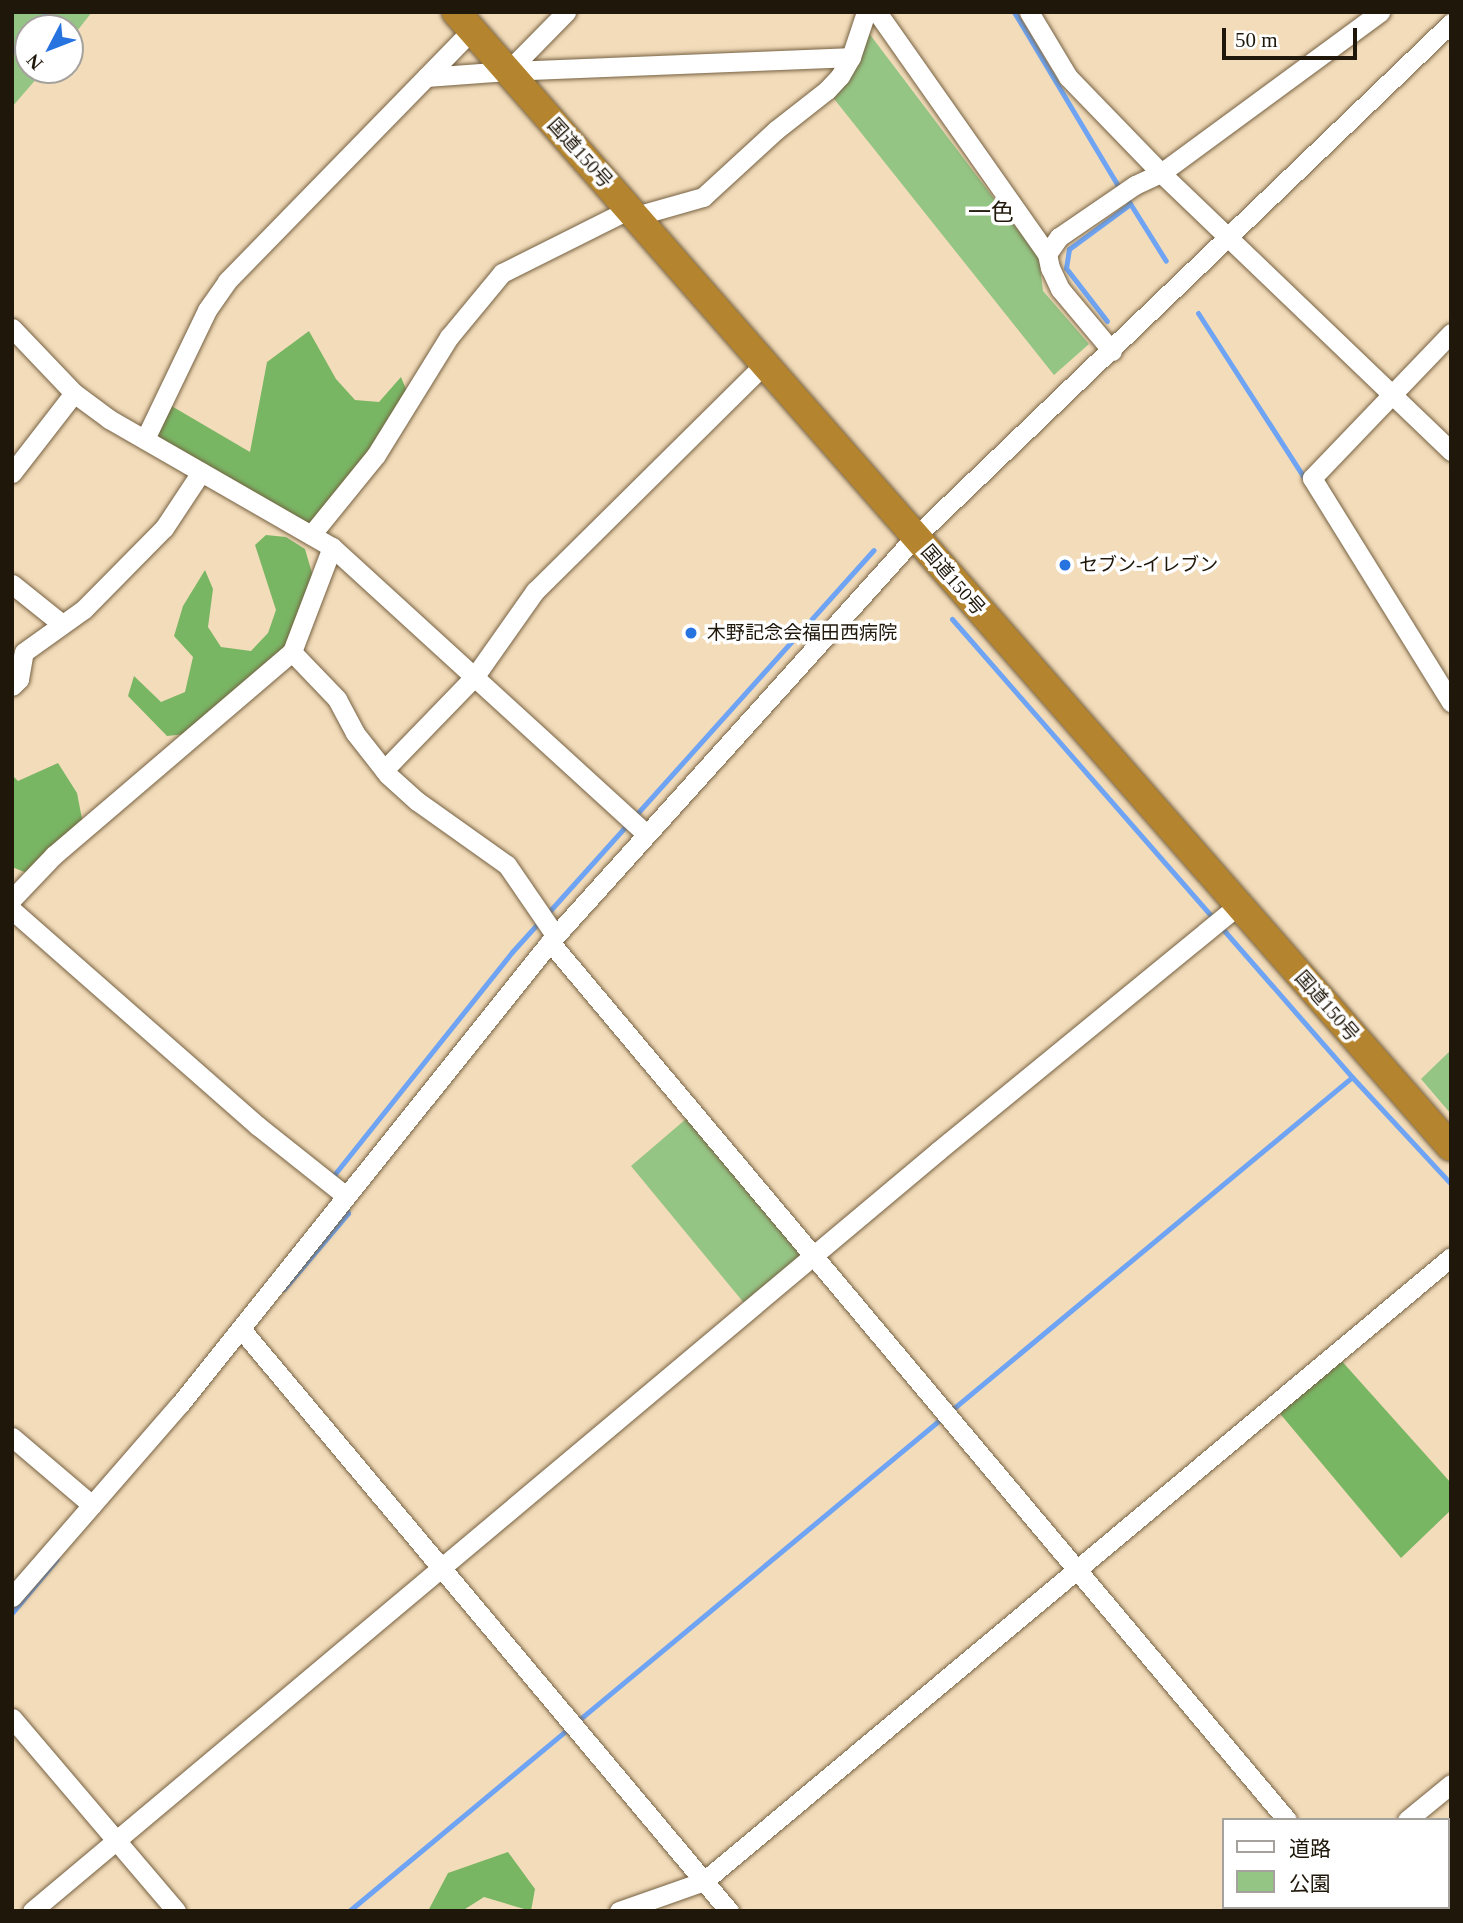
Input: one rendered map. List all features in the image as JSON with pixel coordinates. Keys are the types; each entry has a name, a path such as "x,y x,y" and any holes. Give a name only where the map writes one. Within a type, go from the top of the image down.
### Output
{"highway":[{"name":"国道150号","path":"464,21 1451,1147"}],"street":[{"path":"508,71 566,12"},
{"path":"311,535 376,455 449,337 502,273 634,213 704,197 776,130 827,90 851,57 866,12"},
{"path":"877,12 1047,254 1049,268 1060,289 1112,351"},
{"path":"1029,12 1068,77 1161,173 1451,451"},
{"path":"1047,254 1059,237 1135,185 1161,173 1380,12"},
{"path":"145,439 208,310 227,281 426,77 464,21"},
{"path":"12,1597 241,1329 553,939 915,537 1112,351 1226,236 1451,23"},
{"path":"426,77 508,71 851,57"},
{"path":"12,328 74,393 145,439 332,547 646,834"},
{"path":"1451,333 1312,478 1451,702"},
{"path":"384,770 475,676 535,591 765,363"},
{"path":"12,473 74,393"},
{"path":"12,686 19,680 24,652 84,609 164,528 201,472"},
{"path":"12,899 54,855 292,652 332,547"},
{"path":"12,584 62,624"},
{"path":"292,652 337,699 355,733 384,770 417,801 508,865 553,939 1285,1818"},
{"path":"32,1911 441,1566 1238,905"},
{"path":"12,910 258,1126 346,1196"},
{"path":"619,1911 704,1881 1451,1256"},
{"path":"241,1329 729,1911"},
{"path":"12,1437 92,1505"},
{"path":"12,1718 118,1839 176,1911"},
{"path":"1410,1818 1451,1784"}],"green space":[{"path":"12,12 92,12 84,22 84,14 14,14 14,84 32,84 12,107"},
{"path":"862,24 1039,258 1043,291 1089,344 1054,375 827,90"},
{"path":"309,331 336,379 355,400 379,402 401,377 410,399 304,531 145,439 163,401 250,452 267,362"},
{"path":"266,535 286,537 305,549 317,590 292,652 195,733 167,736 128,696 134,676 161,702 185,692 193,657 174,636 183,606 205,570 213,589 208,627 221,647 251,651 268,633 276,610 255,545"},
{"path":"58,763 77,793 84,829 34,876 12,867 12,775 18,781"},
{"path":"1451,1050 1451,1114 1421,1079"},
{"path":"686,1119 802,1255 744,1303 631,1166"},
{"path":"1339,1358 1451,1483 1451,1510 1401,1558 1277,1410"},
{"path":"508,1852 535,1889 531,1911 484,1897 462,1911 428,1911 448,1873"}],"waterway":[{"path":"1014,12 1120,189"},
{"path":"1126,197 1166,261"},
{"path":"1107,321 1066,268 1069,249 1130,204"},
{"path":"1198,313 1305,479"},
{"path":"547,914 874,550"},
{"path":"952,619 1352,1077 1451,1184"},
{"path":"336,1181 334,1175 512,952 540,921"},
{"path":"349,1911 1352,1077"},
{"path":"284,1289 348,1213 346,1207"},
{"path":"12,1613 57,1559"}],"place":[{"name":"セブン-イレブン","path":"1065,565"},
{"name":"木野記念会福田西病院","path":"691,633"}],"district":[{"name":"一色","path":"991,213"}]}
